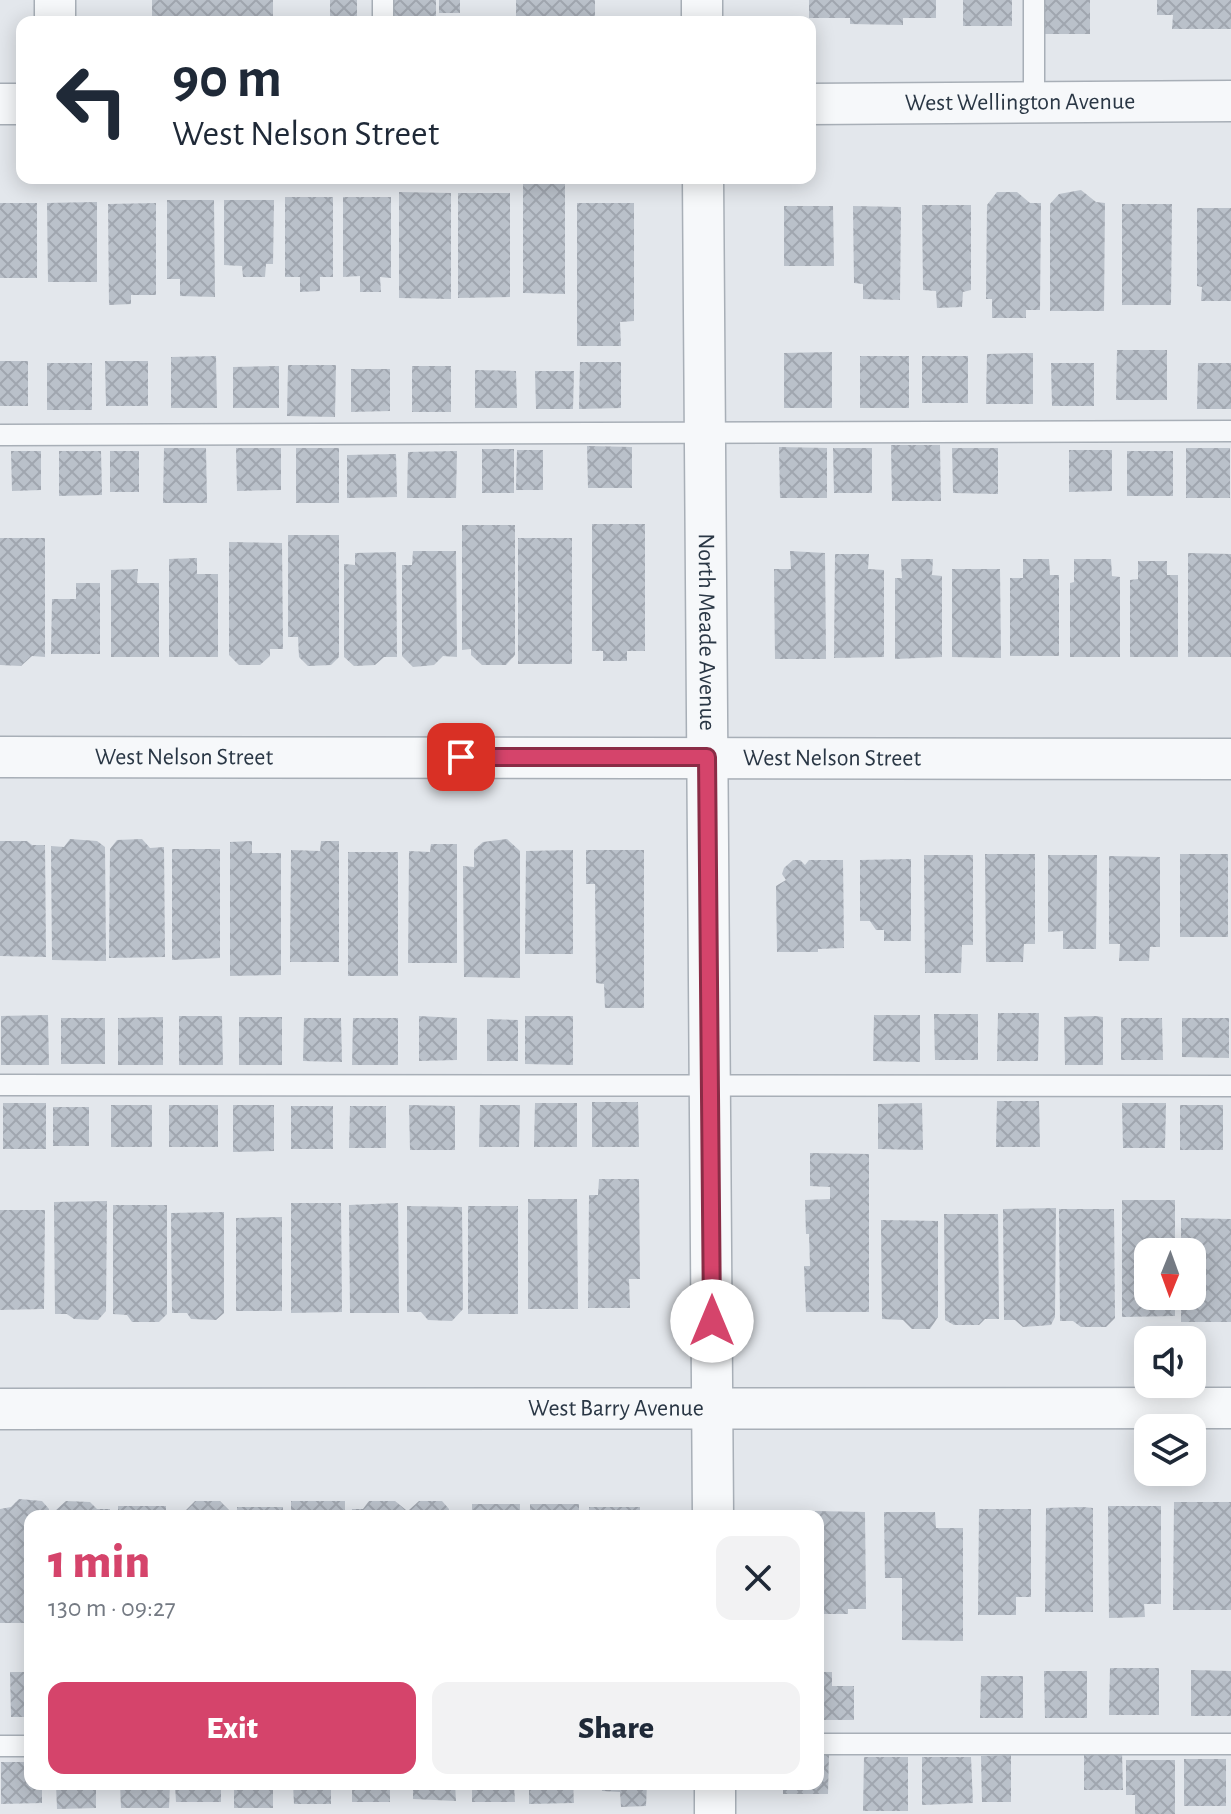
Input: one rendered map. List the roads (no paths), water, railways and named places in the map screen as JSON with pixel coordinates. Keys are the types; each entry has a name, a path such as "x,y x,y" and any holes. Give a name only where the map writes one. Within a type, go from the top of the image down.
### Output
{"street":[{"name":"West Wellington Avenue","path":"816,104 1231,101"},
{"name":"North Meade Avenue","path":"703,184 713,1510"},
{"name":"West Nelson Street","path":"0,757 1231,759"},
{"name":"West Barry Avenue","path":"0,1409 1231,1408"},
{"path":"715,1790 715,1814"}],"lane":[{"path":"1034,0 1034,102"},
{"path":"0,435 1231,431"},
{"path":"0,1085 1231,1086"},
{"path":"824,1744 1231,1744"},
{"path":"0,1746 24,1746"}]}
